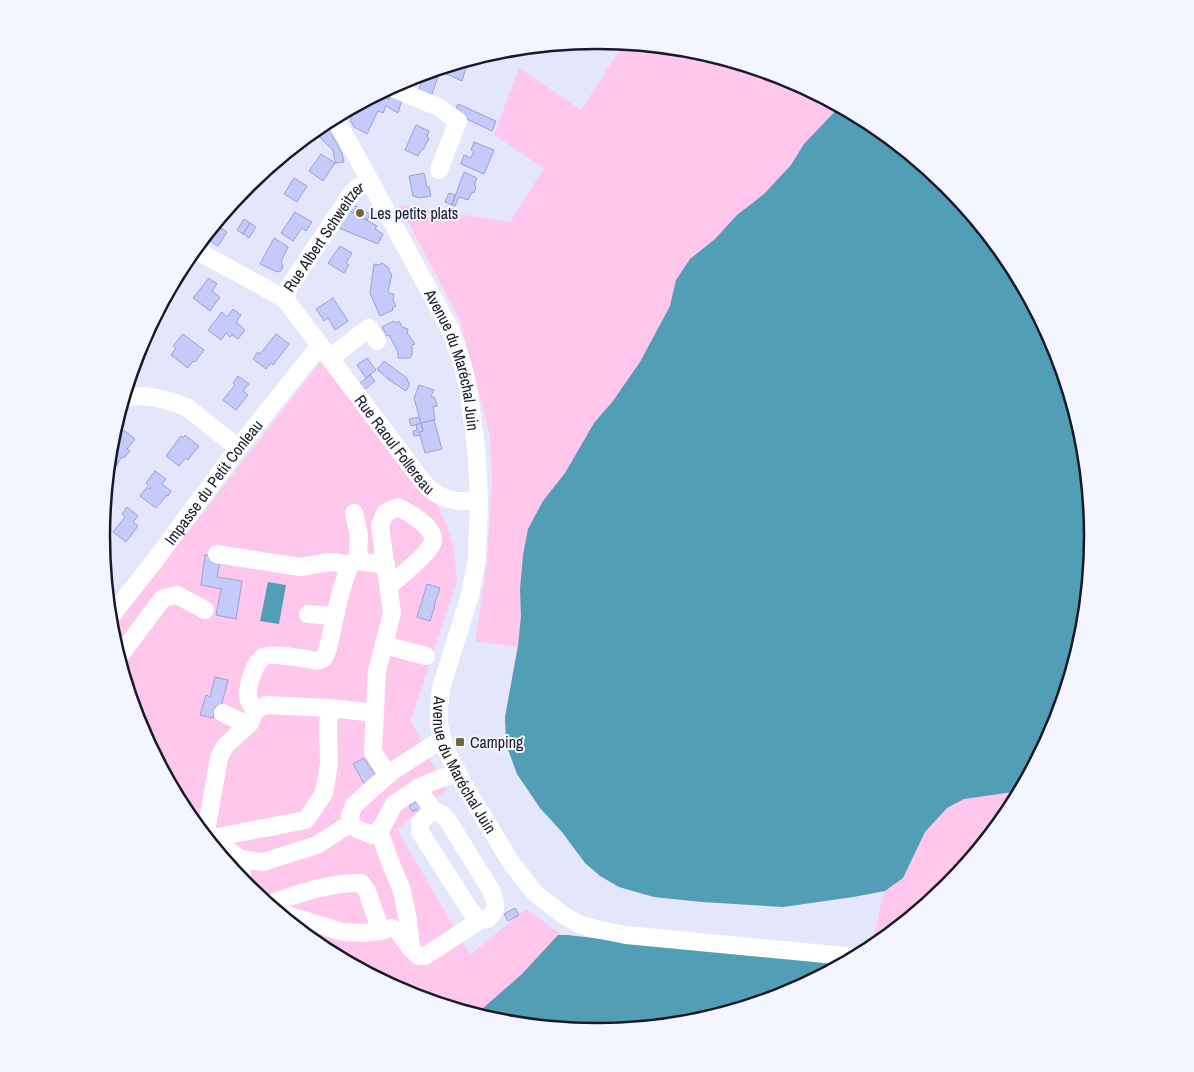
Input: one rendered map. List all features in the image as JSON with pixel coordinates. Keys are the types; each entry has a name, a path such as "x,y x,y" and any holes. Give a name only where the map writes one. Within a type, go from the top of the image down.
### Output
{"street":[{"path":"400,91 438,107 458,121 439,170"},
{"name":"Avenue du Maréchal Juin","path":"338,124 450,329 463,366 469,392 478,458 477,559 470,595 441,688 439,725 442,739 457,773 512,864 535,893 562,915 581,925 626,935 843,957"},
{"name":"Rue Albert Schweitzer","path":"285,299 289,287 352,193 357,188 370,182"},
{"name":"Rue Raoul Follereau","path":"201,252 285,299 430,489 444,498 456,501 470,502 479,500"},
{"path":"325,352 369,328 376,341"},
{"name":"Impasse du Petit Conleau","path":"116,610 238,448 313,356 325,352"},
{"path":"131,396 169,401 188,408 238,448"},
{"path":"388,775 373,752 377,671 392,614 380,526 386,513 398,507 410,513 431,530 433,541 428,550 389,586"},
{"path":"251,718 248,695 252,674 261,658 269,655 318,661 324,658 346,574 354,562 359,536 354,513"},
{"path":"217,554 300,568 330,562 386,565"},
{"path":"123,651 163,598 177,595 205,610"},
{"path":"308,614 335,616"},
{"path":"384,645 426,656"},
{"path":"208,830 219,758 225,746 266,705 330,708 374,713"},
{"path":"214,838 306,820 324,793 329,764 328,724 330,708"},
{"path":"223,713 251,718"},
{"path":"442,739 388,775 354,805 350,815 351,823 357,829 372,835 380,830 394,804 418,788 457,773"},
{"path":"418,788 433,810 447,819 492,892 496,907 488,919 475,916 470,910 420,832 420,822 433,810"},
{"path":"221,846 240,859 263,862 317,845 351,823"},
{"path":"380,830 387,854 402,891 408,920 411,950"},
{"path":"240,859 241,869"},
{"path":"276,902 312,890 352,883 361,884 367,891 380,931"},
{"path":"293,917 343,932 363,934 392,928 398,930 411,950 419,956 425,956 482,919"}],"shaded area":[{"path":"620,50 661,53 723,65 783,86 841,114 894,149 942,191 984,239 1019,292 1034,320 1054,369 1038,743 1019,780 984,833 942,881 894,923 874,937 884,891 783,907 654,897 619,887 600,876 585,863 562,832 540,808 517,774 506,744 505,717 517,647 475,641 487,564 492,479 490,436 460,320 399,205 510,222 544,168 494,135 519,68 581,110"},
{"path":"321,361 437,504 447,525 454,550 457,581 411,720 446,790 397,829 470,955 526,909 562,935 591,938 773,990 723,1007 661,1019 597,1023 565,1022 533,1019 471,1007 411,986 353,958 300,923 252,881 210,833 175,780 160,752 136,693 126,662 118,622"}],"water":[{"path":"835,111 868,131 894,149 942,191 984,239 1019,292 1034,320 1058,379 1075,441 1080,472 1084,536 1080,600 1075,631 1068,662 1047,722 1034,752 1011,792 964,799 947,808 925,832 903,878 885,891 783,907 654,897 619,887 600,876 585,863 562,832 540,808 517,774 506,744 505,717 518,646 521,616 520,589 523,555 528,529 543,501 565,473 594,423 613,401 640,362 670,306 676,280 690,259 715,239 737,215 764,194 791,165 804,144"},
{"path":"268,582 286,585 279,624 260,621"},
{"path":"558,935 832,963 813,973 754,997 723,1007 661,1019 597,1023 565,1022 533,1019 481,1009 522,974"}],"building":[{"path":"466,68 462,81 445,73"},
{"path":"438,76 430,100 417,94 421,82"},
{"path":"390,95 402,99 398,113 386,106 383,113 378,111 367,134 354,127 350,119 352,114 381,99 385,97 389,99"},
{"path":"458,104 496,121 492,131 454,113"},
{"path":"416,125 429,131 427,137 429,138 418,156 405,150"},
{"path":"329,129 342,153 344,162 335,163 333,150 318,136"},
{"path":"474,142 494,150 484,174 461,164 464,155 471,158 474,151 471,150"},
{"path":"321,154 335,163 323,181 309,171"},
{"path":"464,172 477,178 474,185 476,186 474,193 472,192 468,200 459,197 455,206 452,205"},
{"path":"424,173 431,196 420,198 413,196 409,176"},
{"path":"294,178 307,186 297,202 284,194"},
{"path":"449,193 455,195 452,205 445,202"},
{"path":"354,205 370,214 367,220 350,211"},
{"path":"350,211 377,226 375,229 383,234 378,244 339,228"},
{"path":"295,212 312,222 306,231 302,228 293,241 281,233"},
{"path":"244,219 250,223 243,234 237,230"},
{"path":"250,223 256,227 249,238 243,234"},
{"path":"220,227 227,232 218,246 209,240"},
{"path":"274,238 288,247 281,262 283,266 281,271 277,272 260,264"},
{"path":"340,246 352,253 346,263 349,265 344,273 328,263"},
{"path":"382,263 389,268 389,272 392,274 388,291 394,294 393,300 396,306 392,308 393,310 380,316 370,293 374,264 379,265"},
{"path":"209,278 217,284 212,291 220,297 210,311 193,298"},
{"path":"333,298 348,321 335,330 328,318 324,321 316,309"},
{"path":"233,309 241,315 236,322 245,330 238,339 232,335 230,337 226,333 221,340 208,330 222,312 227,317"},
{"path":"394,321 396,323 399,321 402,327 408,329 407,333 415,344 412,345 412,355 410,358 398,358 398,352 389,335 387,336 382,327"},
{"path":"183,334 204,350 188,368 171,355 176,348 173,346"},
{"path":"276,334 289,344 273,365 271,363 266,369 253,359 258,352 260,354"},
{"path":"367,358 376,370 366,378 357,365"},
{"path":"384,361 407,378 409,386 406,391 377,369"},
{"path":"370,375 375,381 364,390 359,384"},
{"path":"238,376 249,384 243,391 248,395 236,410 223,400 235,385 233,383"},
{"path":"419,385 434,390 431,396 435,398 437,406 433,407 435,420 421,423 414,398"},
{"path":"419,417 421,423 411,426 409,419"},
{"path":"434,420 442,449 425,453 419,432 423,431 421,423"},
{"path":"421,423 423,431 419,432 420,435 414,436 413,431 417,430 416,425"},
{"path":"122,429 135,439 127,449 130,451 118,463 116,461"},
{"path":"185,435 199,446 188,460 186,458 179,466 166,456 181,436 183,438"},
{"path":"155,471 166,479 162,484 171,491 156,508 140,496 147,487 151,488 146,483"},
{"path":"127,507 138,516 133,522 138,526 126,542 113,532 125,517 122,514"},
{"path":"205,555 221,557 217,577 242,581 236,619 216,615 221,589 201,585"},
{"path":"427,584 440,588 430,621 417,617"},
{"path":"215,677 228,680 221,707 216,706 213,718 200,715 206,695 210,697"},
{"path":"364,758 378,780 366,787 353,764"},
{"path":"419,800 425,809 419,813 416,809 413,812 409,806"},
{"path":"515,908 519,915 508,921 504,914"}],"place":[{"name":"Les petits plats","path":"360,213"},
{"name":"Camping","path":"460,742"}]}
